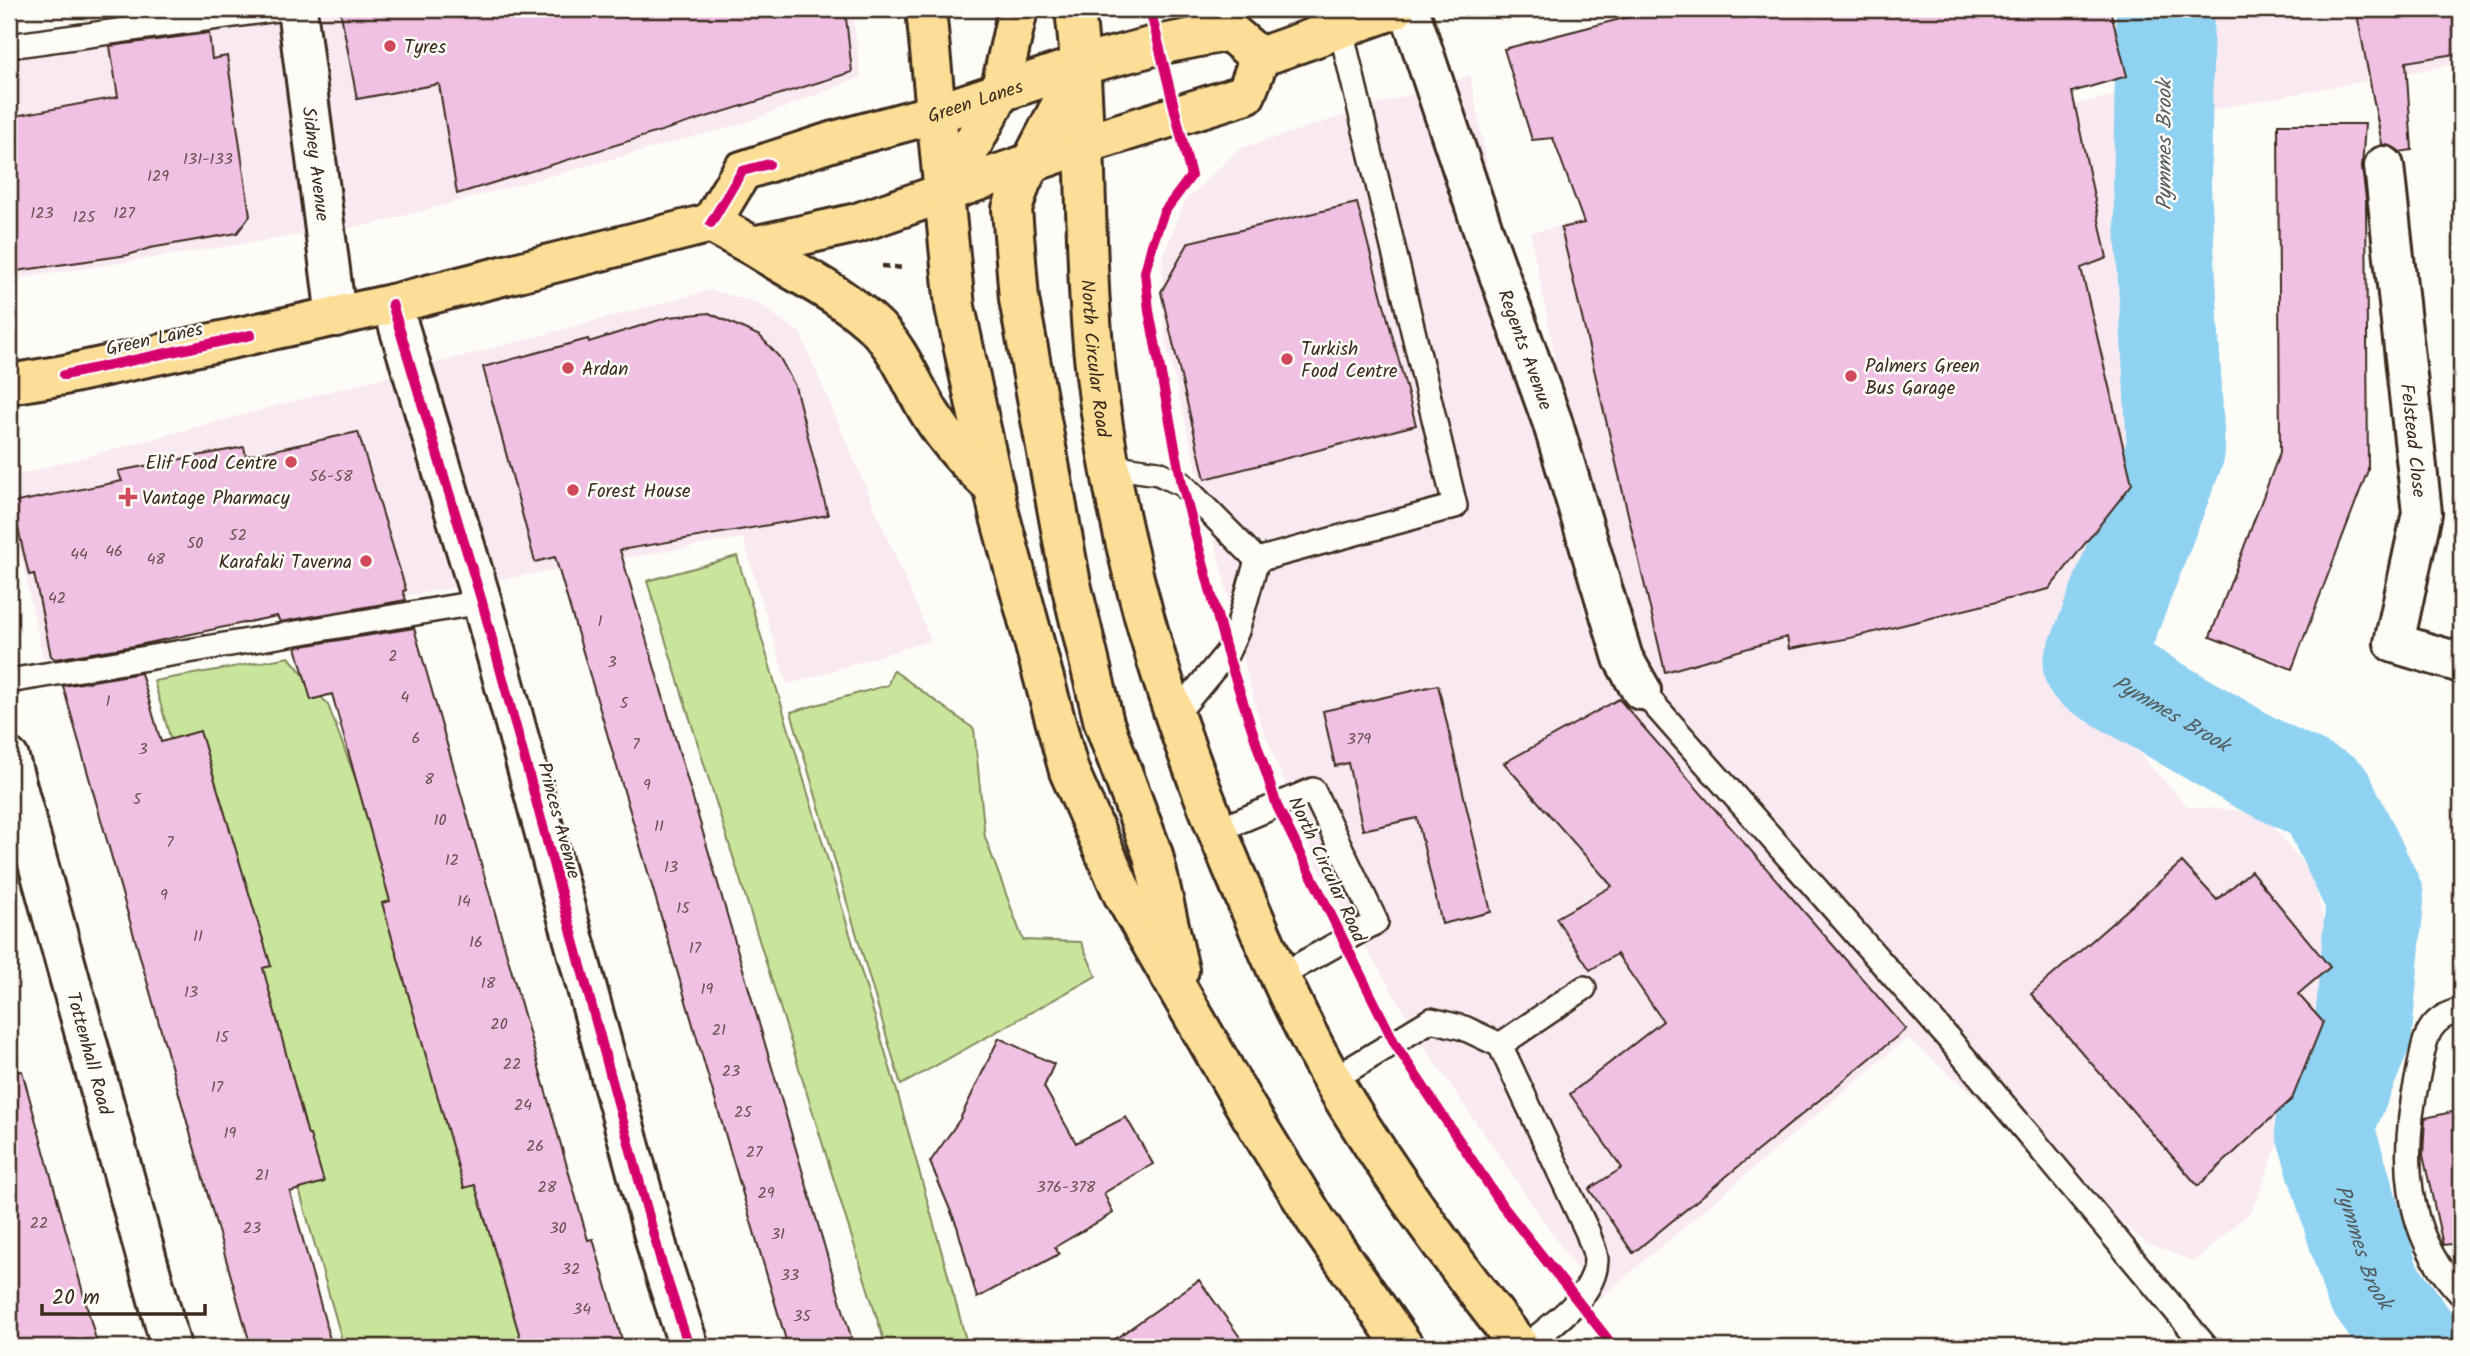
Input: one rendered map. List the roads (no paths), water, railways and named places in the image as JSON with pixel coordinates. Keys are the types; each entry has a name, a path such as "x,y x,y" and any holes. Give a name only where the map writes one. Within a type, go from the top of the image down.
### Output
{"main road":[{"path":"926,9 955,307 993,487 1069,771 1123,894 1247,1109 1315,1219 1404,1347"},
{"path":"946,194 1000,92 1018,9"},
{"name":"North Circular Road","path":"1075,9 1082,65 1096,371 1109,466 1132,575 1173,718 1216,831 1280,976 1332,1080 1441,1247 1522,1347"},
{"path":"754,246 857,223 946,194 1033,161 1246,94 1260,57 1340,26 1395,9"},
{"name":"Green Lanes","path":"9,384 64,375 336,317 711,223 742,172 834,141 938,113 1082,65 1158,45 1218,20 1260,57"},
{"path":"1082,65 1021,182 1012,209 1019,299 1043,445 1071,584 1104,723 1153,855 1184,996"},
{"path":"711,223 851,305 879,330 907,369 929,413 957,453 993,487"}],"street":[{"name":"Sidney Avenue","path":"297,9 336,317"},
{"name":"Regents Avenue","path":"1409,9 1485,236 1552,421 1623,658 1641,690"},
{"name":"Felstead Close","path":"2384,166 2422,513 2393,643 2461,663"},
{"name":"Princes Avenue","path":"392,304 482,602 661,1261 689,1347"},
{"name":"Tottenhall Road","path":"9,758 171,1347"}],"lane":[{"path":"9,46 278,9"},
{"path":"1257,560 1455,506 1340,26"},
{"path":"1109,466 1158,473 1182,484 1257,560"},
{"path":"1173,718 1227,653 1237,631 1257,560"},
{"path":"9,681 482,602"},
{"path":"1641,690 1948,1038 2206,1347"},
{"path":"1216,831 1312,789 1376,922 1280,976"},
{"path":"1500,1045 1584,988"},
{"path":"2461,1010 2446,1014 2434,1022 2426,1040 2406,1145 2413,1201 2425,1242 2440,1272 2461,1294"},
{"path":"1332,1080 1431,1020 1464,1028 1500,1045 1588,1233 1596,1260 1589,1284 1576,1303 1522,1347"}],"waterway":[{"name":"Pymmes Brook","path":"2165,9 2162,186 2176,450 2092,667 2254,762 2326,797 2375,899 2363,1033 2324,1127 2372,1284 2416,1347"}],"place":[{"name":"Tyres","path":"390,46"},
{"name":"Turkish Food Centre","path":"1287,359"},
{"name":"Ardan","path":"568,368"},
{"name":"Palmers Green Bus Garage","path":"1851,376"},
{"name":"Elif Food Centre","path":"291,462"},
{"name":"Forest House","path":"573,490"},
{"name":"Vantage Pharmacy","path":"128,497"},
{"name":"Karafaki Taverna","path":"366,561"}]}
